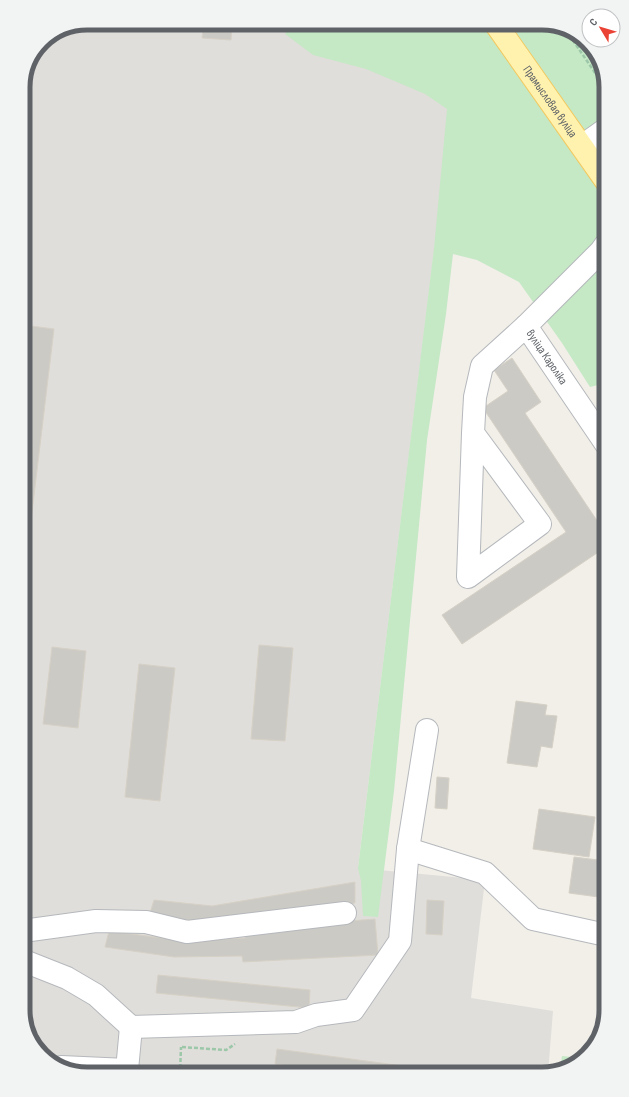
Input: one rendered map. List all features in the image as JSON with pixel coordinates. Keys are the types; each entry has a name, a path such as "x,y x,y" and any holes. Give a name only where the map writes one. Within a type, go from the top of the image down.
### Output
{"main road":[{"name":"Прамысловая вуліца","path":"500,30 599,171"}],"lane":[{"path":"582,146 599,134"},
{"name":"вуліца Кароліка","path":"599,252 526,326 599,434"},
{"path":"473,433 540,524 468,577 473,433 475,397 482,366 526,326"},
{"path":"30,963 67,978 96,995 131,1027 296,1022 316,1015 353,1010 400,941 408,849 427,730"},
{"path":"408,849 485,873 533,919 599,933"},
{"path":"30,930 96,921 146,922 187,932 345,913"},
{"path":"127,1067 131,1027"}],"path":[{"path":"572,39 599,78"},
{"path":"174,1046 226,1050"},
{"path":"181,1067 182,1047"}],"shaded area":[{"path":"87,30 440,30 458,56 358,868 485,880 471,998 553,1011 549,1066 542,1067 83,1067 69,1064 49,1053 36,1035 31,1021 30,1010 30,83 32,72 42,52 49,44 58,38 76,31"}],"green space":[{"path":"287,30 546,30 560,33 580,44 581,48 585,49 593,62 599,79 599,385 590,387 562,343 519,282 477,260 453,254 446,314 427,440 394,791 378,917 363,916 361,881 358,868 434,248 447,109 425,94 366,69 313,55 285,34"},
{"path":"562,1056 574,1057 567,1061 561,1064"}],"building":[{"path":"203,30 232,30 231,40 202,38"},
{"path":"30,326 54,329 30,529"},
{"path":"512,358 541,402 525,413 599,524 599,552 462,644 442,615 566,532 483,408 508,391 494,370"},
{"path":"259,645 293,648 285,741 251,739"},
{"path":"52,647 86,651 78,728 43,724"},
{"path":"139,664 175,668 160,801 125,797"},
{"path":"516,701 547,705 545,715 557,716 552,748 541,746 537,767 507,763"},
{"path":"437,777 449,778 447,809 435,808"},
{"path":"539,809 595,817 589,857 533,849"},
{"path":"574,857 599,860 599,897 569,893"},
{"path":"355,882 355,903 195,923 149,916 154,900 212,906"},
{"path":"427,900 444,901 442,935 426,934"},
{"path":"375,919 378,955 243,962 242,956 174,957 105,947 109,931 185,941 245,938 245,929"},
{"path":"158,975 310,990 309,1008 156,993"},
{"path":"277,1049 410,1067 296,1067 275,1064"}]}
